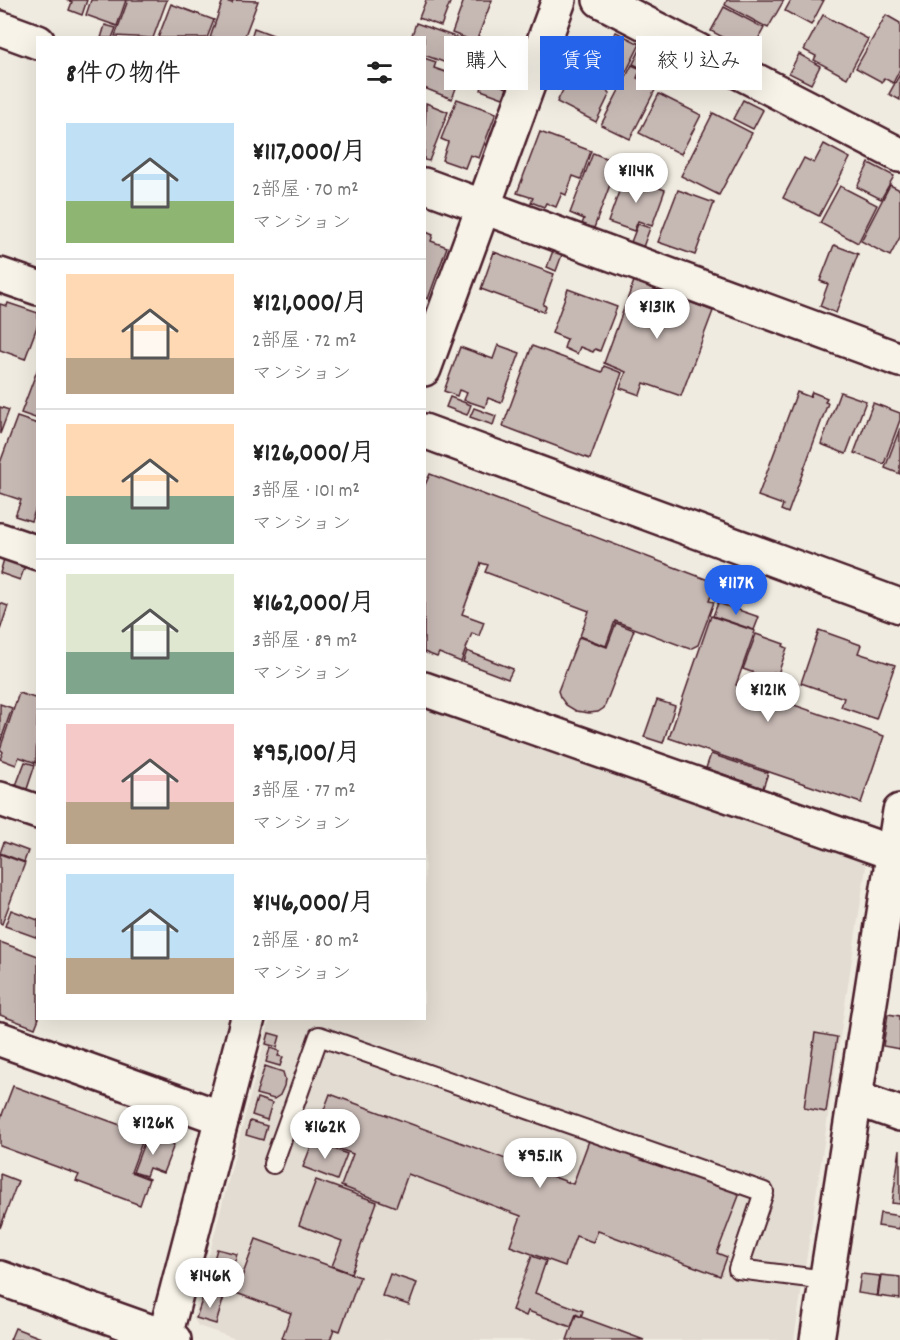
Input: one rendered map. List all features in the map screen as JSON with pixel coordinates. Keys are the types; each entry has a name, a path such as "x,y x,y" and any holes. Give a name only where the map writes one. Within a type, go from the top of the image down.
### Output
{"street":[{"path":"426,363 559,0"},
{"path":"600,0 900,155"},
{"path":"0,28 36,41"},
{"path":"426,186 900,360"},
{"path":"0,274 36,287"},
{"path":"426,432 900,606"},
{"path":"0,540 36,552"},
{"path":"426,690 893,853"},
{"path":"0,799 36,811"},
{"path":"817,1340 900,811"},
{"path":"0,1278 167,1339 247,1020"},
{"path":"0,1039 222,1118"},
{"path":"855,1098 900,1114"}],"lane":[{"path":"273,1164 319,1036 764,1192 738,1269 826,1280"}],"shaded area":[{"path":"426,706 859,856 866,867 794,1340 239,1340 198,1326 193,1317 270,1020 426,1020"}],"building":[{"path":"66,0 87,0 82,15 69,10 72,2"},
{"path":"91,0 126,0 117,26 86,15"},
{"path":"128,0 167,0 154,36 115,36"},
{"path":"223,0 232,3 233,0 258,1 245,36 211,36"},
{"path":"426,0 451,0 441,26 419,18"},
{"path":"464,0 492,0 478,36 460,36 452,33"},
{"path":"727,0 784,0 768,28 725,5"},
{"path":"791,0 824,0 811,25 785,11"},
{"path":"171,4 214,20 208,36 159,36"},
{"path":"724,7 764,28 760,36 721,36 711,31"},
{"path":"823,15 868,39 847,78 814,60 816,56 804,50"},
{"path":"886,15 900,23 900,69 893,83 884,78 882,82 856,68"},
{"path":"416,23 453,36 444,36 444,62 426,56 426,36 412,36"},
{"path":"105,25 116,28 113,36 102,36"},
{"path":"254,28 276,36 252,36"},
{"path":"624,36 636,42 636,52 626,72 624,71"},
{"path":"799,54 820,66 811,84 789,73"},
{"path":"426,59 436,62 434,68 444,71 444,90 455,90 452,99 426,89"},
{"path":"632,65 636,67 636,90 655,90 630,139 601,125 619,90 624,90 624,80"},
{"path":"900,74 900,100 889,94"},
{"path":"481,90 506,90 503,98"},
{"path":"563,90 605,90 610,93 596,122 557,102"},
{"path":"659,94 701,115 681,154 639,133"},
{"path":"457,99 496,113 479,158 470,155 465,168 442,160 448,142 441,139"},
{"path":"743,100 763,110 753,129 733,119"},
{"path":"426,103 448,112 429,161 426,160"},
{"path":"713,113 752,133 719,195 681,176"},
{"path":"540,132 591,151 581,179 573,176 566,195 562,193 556,207 546,203 544,207 531,202 533,198 517,193"},
{"path":"824,144 850,158 819,216 783,198 804,158 814,163"},
{"path":"593,153 618,163 594,228 582,224 584,219 570,213"},
{"path":"869,163 894,176 881,199 857,187"},
{"path":"625,175 665,190 652,226 638,221 634,231 608,222"},
{"path":"890,185 900,190 900,237 890,256 861,241"},
{"path":"840,186 877,205 858,243 820,223"},
{"path":"678,190 714,203 695,255 658,242"},
{"path":"638,224 650,228 643,247 631,242"},
{"path":"426,232 433,235 431,241 447,247 428,299 426,298"},
{"path":"834,245 858,254 836,313 820,306 828,284 820,281"},
{"path":"554,248 563,252 556,271 547,267"},
{"path":"494,252 554,274 543,305 546,306 544,312 481,289"},
{"path":"634,281 713,311 681,396 644,383 640,395 620,388 626,372 604,363"},
{"path":"568,289 617,307 600,351 595,349 593,352 580,347 577,354 564,348 567,339 552,333"},
{"path":"8,303 36,312 36,329 25,359 0,350 0,304 7,306"},
{"path":"498,345 520,353 501,403 488,398 485,407 464,400 467,393 459,390 457,396 444,391 460,347 493,359"},
{"path":"532,346 602,372 604,366 622,373 590,459 503,426"},
{"path":"36,373 36,418 21,413"},
{"path":"797,392 810,397 812,392 827,398 825,402 828,403 788,513 781,510 783,505 758,496"},
{"path":"840,392 866,401 846,454 821,444"},
{"path":"450,397 471,405 467,415 446,407"},
{"path":"873,403 900,413 900,420 884,464 854,453"},
{"path":"0,407 9,410 0,434"},
{"path":"474,408 496,416 493,425 470,417"},
{"path":"17,417 36,423 36,508 31,521 15,516 21,500 0,493 0,463"},
{"path":"900,428 900,474 885,468"},
{"path":"430,474 716,583 709,601 714,602 698,645 690,649 615,621 606,646 580,636 589,611 485,572 488,565 481,563 462,614 484,622 479,636 472,633 461,662 439,653 437,657 426,653 426,483"},
{"path":"4,559 25,566 20,580 0,573"},
{"path":"0,603 8,606 0,630"},
{"path":"718,603 759,617 754,630 713,616"},
{"path":"711,616 755,631 736,685 884,736 861,803 669,738"},
{"path":"616,623 634,630 604,708 598,712 589,713 576,711 566,705 558,691 579,637 607,647"},
{"path":"819,630 861,645 858,653 895,665 876,719 841,707 844,698 801,683"},
{"path":"756,634 784,644 783,646 787,648 778,674 774,672 771,679 743,669"},
{"path":"467,651 513,669 508,679 463,662"},
{"path":"785,679 798,683 794,694 781,689"},
{"path":"19,693 36,698 36,763 19,757 16,765 0,759 3,752 0,749"},
{"path":"657,700 675,706 663,743 644,737"},
{"path":"0,704 12,708 0,743"},
{"path":"711,754 768,773 763,788 706,768"},
{"path":"25,762 35,765 26,792 15,788"},
{"path":"4,842 28,851 24,862 0,853"},
{"path":"0,854 25,863 2,924 0,923"},
{"path":"11,910 36,919 36,937 5,926"},
{"path":"0,942 36,955 36,1020 38,1020 35,1028 0,1015"},
{"path":"888,1014 900,1016 900,1049 883,1046"},
{"path":"269,1033 280,1036 277,1047 266,1044"},
{"path":"815,1033 837,1037 826,1112 804,1108"},
{"path":"270,1048 280,1051 278,1056 283,1057 280,1066 266,1062"},
{"path":"265,1066 283,1072 285,1079 280,1095 274,1099 256,1094"},
{"path":"13,1086 145,1134 131,1172 149,1179 140,1205 76,1181 79,1175 0,1146 0,1120"},
{"path":"330,1094 573,1184 590,1138 740,1193 717,1253 727,1257 720,1276 598,1231 593,1242 576,1236 565,1266 510,1246 521,1216 408,1174 396,1207 341,1186 353,1154 313,1139"},
{"path":"257,1098 272,1103 267,1120 252,1115"},
{"path":"250,1121 267,1126 263,1140 246,1135"},
{"path":"147,1135 174,1145 163,1173 149,1168 146,1176 133,1172"},
{"path":"313,1141 347,1154 337,1180 303,1167"},
{"path":"900,1149 900,1204 892,1203"},
{"path":"0,1174 18,1181 0,1228"},
{"path":"316,1180 377,1202 351,1273 332,1266 342,1241 299,1225"},
{"path":"880,1213 900,1216 899,1229 878,1226"},
{"path":"256,1239 360,1277 340,1331 334,1329 330,1340 282,1338 291,1313 236,1293"},
{"path":"217,1249 237,1254 223,1300 204,1294"},
{"path":"532,1256 546,1261 535,1293 583,1311 581,1317 576,1314 571,1327 528,1311 526,1316 512,1310"},
{"path":"390,1274 417,1283 409,1305 382,1296"},
{"path":"861,1274 880,1276 877,1296 858,1293"},
{"path":"881,1275 900,1277 900,1299 878,1296"},
{"path":"204,1294 223,1300 216,1324 196,1318"},
{"path":"576,1315 644,1340 567,1340"},
{"path":"15,1328 41,1338 40,1340 10,1340"}]}
